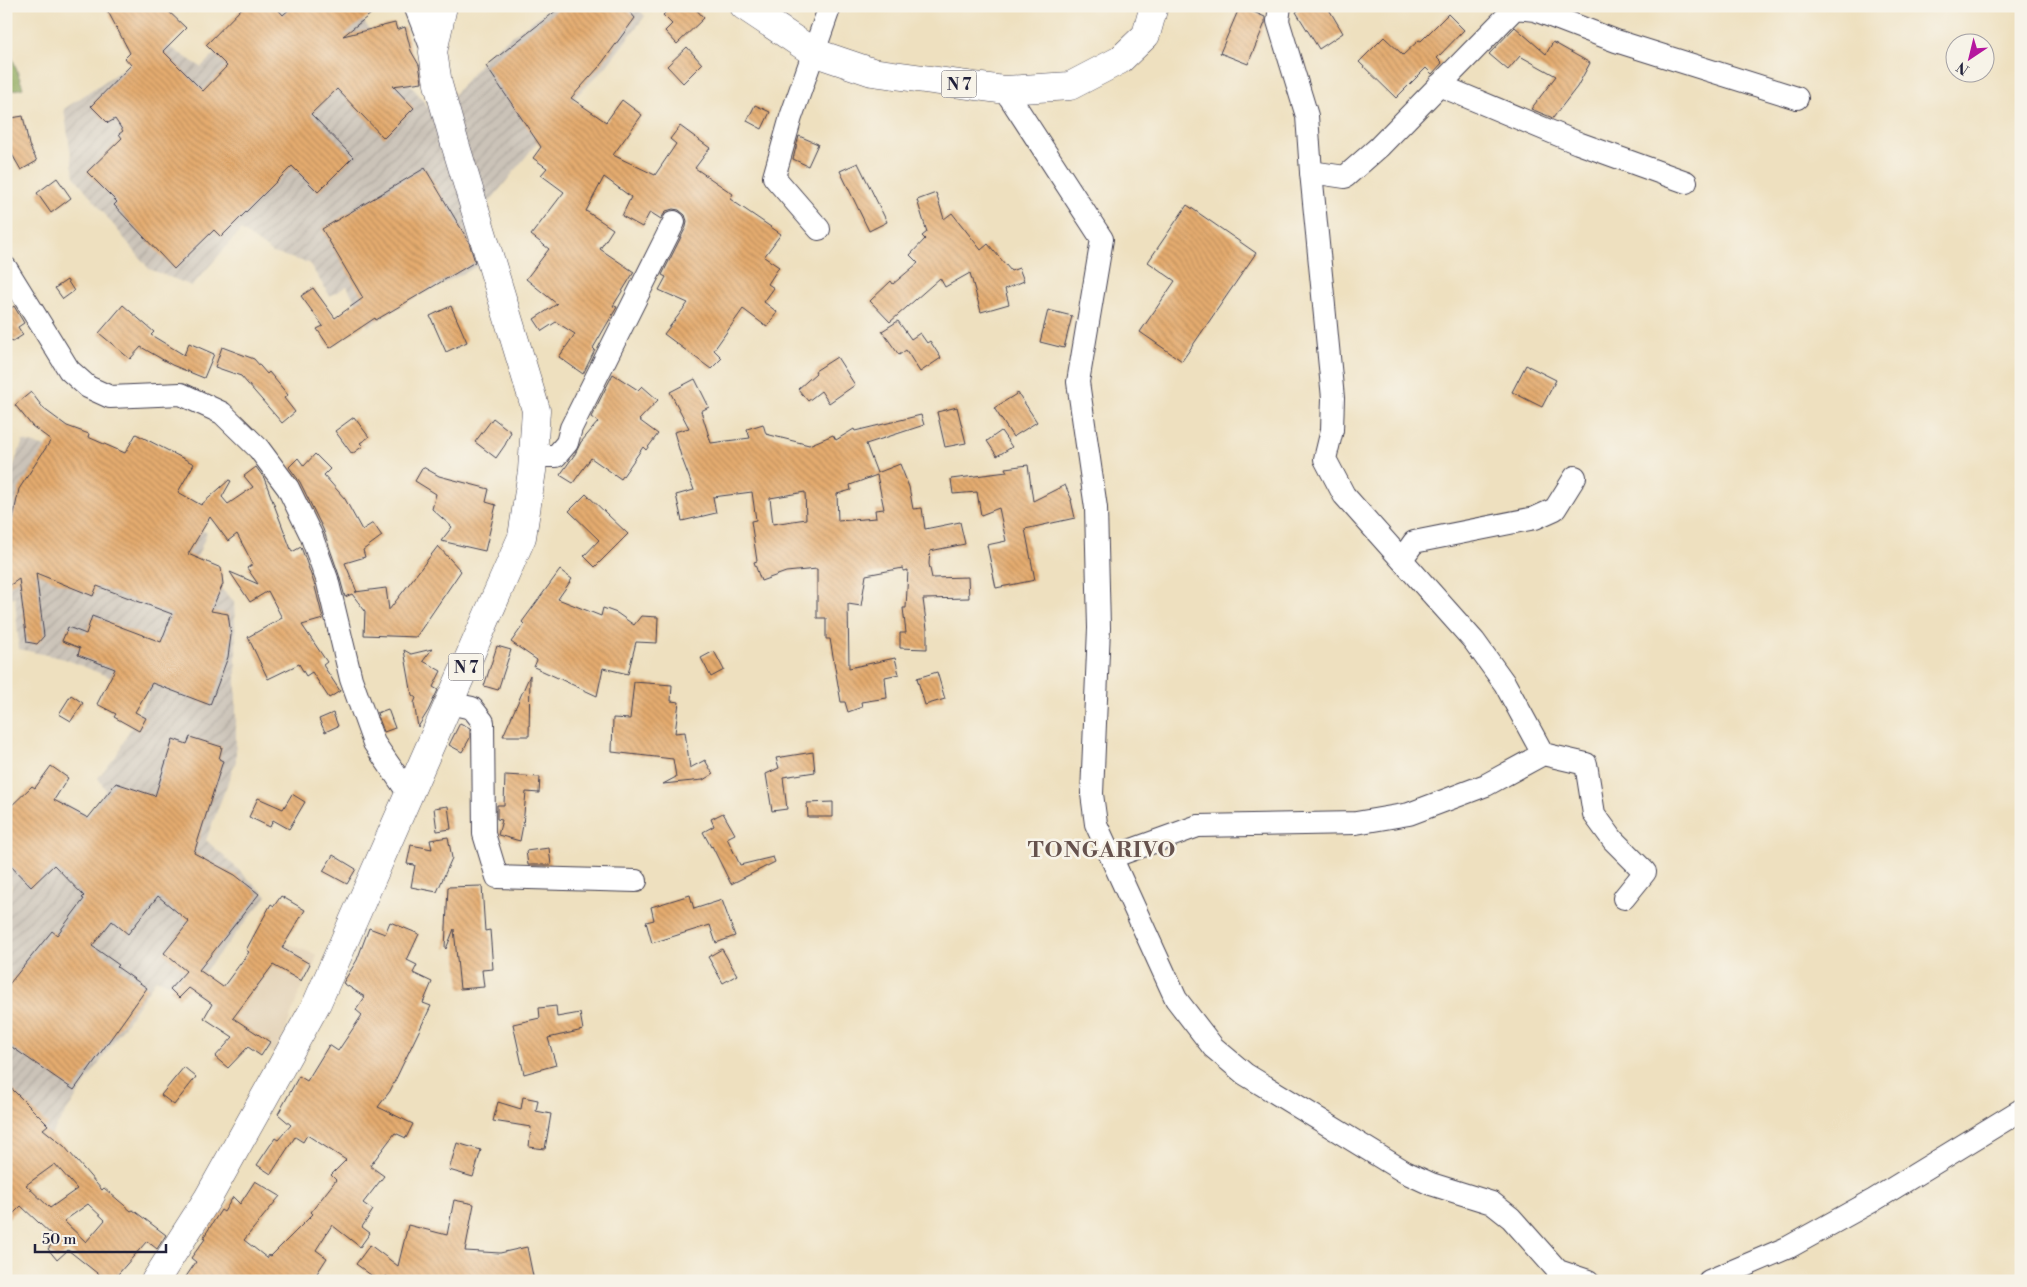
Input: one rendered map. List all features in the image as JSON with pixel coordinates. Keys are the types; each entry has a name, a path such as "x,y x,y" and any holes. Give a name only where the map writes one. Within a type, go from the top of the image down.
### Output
{"main road":[{"name":"N 7","path":"155,1281 208,1198 317,1003 522,537 533,456 536,410 438,84 433,52 443,6"},
{"name":"N 7","path":"744,6 813,52 872,72 1005,90 1070,86 1120,60 1146,35 1154,6"}],"street":[{"path":"415,6 433,52"},
{"path":"819,229 774,177 790,117 830,6"},
{"path":"1280,6 1278,21 1307,116 1333,398 1332,430 1325,460 1344,495 1474,642 1505,684 1544,754"},
{"path":"1311,172 1345,177 1379,147 1515,8 1535,10 1616,41 1797,98"},
{"path":"1439,85 1578,143 1686,182"},
{"path":"1005,90 1102,238 1078,382 1096,508 1099,628 1092,794 1096,824 1137,918 1176,998 1213,1047 1245,1074 1404,1172 1431,1184 1492,1203 1511,1218 1557,1276 1588,1281"},
{"path":"533,456 556,456 567,443 571,428 674,222"},
{"path":"6,268 69,370 88,387 110,397 181,394 222,413 259,449 288,488 311,535 327,579 352,678 374,743 409,794"},
{"path":"1402,559 1414,542 1534,518 1555,509 1575,477"},
{"path":"449,703 472,708 483,722 484,834 497,877 636,881"},
{"path":"1112,857 1198,826 1356,822 1409,814 1486,785 1544,754 1586,764 1594,814 1613,840 1645,872 1624,898"},
{"path":"1709,1281 1790,1246 1874,1200 2021,1110"}],"shaded area":[{"path":"265,6 352,6 435,117 489,53 553,6 636,6 645,16 605,68 567,105 472,224 484,263 414,298 368,326 347,286 330,296 309,263 273,253 241,230 192,286 149,269 74,176 64,109 129,65 159,40 201,67"},
{"path":"23,441 130,469 141,493 207,533 198,555 188,568 220,588 234,601 236,761 206,840 267,896 188,991 156,979 52,1133 6,1164 6,900 12,886 6,878 6,836 25,835 59,801 88,815 106,790 98,778 116,756 149,693 65,659 19,649 15,598 6,596 6,485"},
{"path":"256,931 317,955 311,974 307,972 276,1056 205,1005 251,950"}],"green space":[{"path":"6,51 11,54 23,88 6,92"}],"building":[{"path":"105,6 163,6 186,28 163,51 203,91 227,66 206,45 244,6 275,6 283,15 293,6 381,6 343,36 395,23 397,30 405,27 411,51 419,65 422,82 393,86 414,108 384,138 337,89 311,114 353,157 318,192 292,166 221,237 214,230 174,269 114,205 117,202 87,172 122,138 119,134 123,131 115,119 108,123 91,106 131,65 125,58 130,53"},
{"path":"562,6 625,6 635,18 599,67 571,98 606,122 622,100 642,115 613,155 655,175 676,144 670,139 680,126 710,148 695,168 733,194 730,199 781,234 764,257 779,267 768,284 774,288 764,302 777,312 767,327 743,309 714,350 722,358 711,369 664,334 688,303 659,290 666,277 662,275 686,227 685,215 679,210 673,209 666,211 661,219 650,212 642,227 622,216 631,197 604,177 586,211 613,229 600,249 634,272 613,306 617,307 593,348 595,350 583,374 559,357 575,334 556,322 542,331 534,319 557,304 526,279 549,249 531,235 564,192 541,175 547,168 533,158 541,147 486,66"},
{"path":"672,6 693,6 704,18 677,44 665,31 672,24 663,15"},
{"path":"1240,6 1265,17 1265,23 1248,64 1220,53"},
{"path":"1304,6 1327,6 1343,33 1319,49 1296,12"},
{"path":"1448,14 1464,30 1437,58 1442,63 1432,74 1426,68 1396,98 1359,62 1384,37 1403,55 1419,40 1421,41"},
{"path":"1515,27 1546,54 1553,42 1590,63 1577,87 1553,118 1531,109 1556,76 1520,56 1508,70 1489,54"},
{"path":"687,47 702,64 683,83 667,66"},
{"path":"755,105 770,112 762,129 747,121"},
{"path":"23,116 29,145 37,161 21,170 6,144 6,119"},
{"path":"799,136 818,144 808,166 793,159"},
{"path":"858,163 887,222 869,231 840,171"},
{"path":"425,168 469,242 475,262 376,320 375,318 330,348 317,329 323,326 301,296 313,288 335,318 363,298 322,229"},
{"path":"57,178 71,198 51,213 37,193"},
{"path":"936,193 944,219 952,213 981,250 988,244 1011,271 1019,268 1024,281 1005,289 1009,304 981,312 970,273 945,287 940,278 890,322 870,301 891,281 893,284 918,263 910,255 925,239 922,236 927,232 917,200"},
{"path":"1187,205 1256,253 1182,361 1140,332 1175,281 1148,262"},
{"path":"67,280 74,291 63,299 55,288"},
{"path":"123,305 154,332 151,335 184,355 189,343 214,354 204,378 172,365 141,347 130,359 99,333"},
{"path":"14,306 24,323 18,327 23,335 12,342 6,334 6,307 8,310"},
{"path":"451,306 467,342 446,352 430,316"},
{"path":"1048,310 1072,316 1064,348 1040,342"},
{"path":"898,321 911,339 920,333 927,343 930,341 941,358 920,372 906,350 899,355 882,331"},
{"path":"222,347 254,359 267,374 269,372 288,395 284,398 295,412 282,423 241,376 215,367"},
{"path":"837,357 855,385 829,403 821,391 808,401 798,389 816,373 815,371"},
{"path":"1526,365 1556,380 1542,407 1512,392"},
{"path":"613,374 638,390 642,386 658,400 639,420 658,434 646,450 643,447 621,479 591,458 573,483 560,475 581,442 598,422 591,417"},
{"path":"695,379 709,407 701,411 711,443 750,438 747,429 763,424 766,434 809,445 833,435 836,440 854,429 855,431 921,415 924,425 866,444 877,473 900,464 909,487 913,509 922,508 925,529 960,522 965,544 930,551 929,564 932,578 968,577 969,598 923,599 927,629 927,649 900,648 900,633 906,633 903,608 906,608 908,570 903,571 903,568 866,575 861,606 848,604 849,668 895,658 899,674 885,677 887,698 861,702 862,707 848,712 845,702 841,702 830,639 826,639 826,618 817,618 817,569 786,572 761,581 754,562 757,561 751,521 756,520 752,492 713,497 716,513 682,521 676,495 694,490 674,432 689,428 670,392","holes":["877,475 884,509 875,510 876,518 838,521 837,494 851,490 850,485","805,492 806,519 773,524 770,498"]},
{"path":"31,392 44,409 67,426 89,434 88,437 125,453 136,434 194,464 178,492 201,505 229,480 231,481 222,497 228,504 253,487 244,476 256,467 264,478 292,552 301,547 314,583 323,619 302,625 327,662 323,665 340,691 329,698 312,672 306,676 299,664 268,679 248,637 282,618 268,591 250,602 230,572 258,584 247,568 253,564 237,534 228,541 210,517 188,554 221,568 223,584 211,611 228,614 231,635 228,657 210,705 152,683 135,712 146,718 139,731 114,717 116,714 97,704 115,669 78,655 80,648 62,641 68,627 86,634 92,616 161,642 172,614 97,586 93,596 36,573 44,636 37,644 27,642 19,579 6,588 6,552 19,489 51,440 32,426 15,405"},
{"path":"1018,393 1037,422 1013,437 994,408"},
{"path":"957,407 966,443 945,447 937,412"},
{"path":"354,417 369,437 360,443 363,446 352,454 335,431"},
{"path":"493,418 511,432 496,458 475,442"},
{"path":"1001,431 1012,447 997,456 987,441"},
{"path":"315,454 330,469 324,475 345,499 362,530 373,523 382,536 363,550 365,557 345,563 357,592 386,588 389,610 438,546 461,571 416,637 364,635 365,611 352,594 345,597 323,529 300,482 289,467 298,458 304,466"},
{"path":"1028,465 1033,501 1065,485 1072,500 1075,518 1025,529 1035,580 996,588 987,545 1006,541 999,508 981,515 977,492 953,494 951,479 1007,472 1005,468"},
{"path":"423,467 439,476 489,489 486,502 496,505 485,551 441,541 452,527 432,509 436,494 415,481"},
{"path":"586,494 628,534 595,567 584,556 599,540 569,511"},
{"path":"560,570 572,579 558,599 601,616 603,608 617,613 634,625 641,616 658,617 657,643 636,642 628,674 603,668 597,696 534,667 537,660 511,642 524,624 522,622"},
{"path":"497,646 511,650 498,690 484,686"},
{"path":"432,649 423,661 441,671 433,687 438,690 418,727 414,703 416,698 412,695 404,650 411,654"},
{"path":"714,651 724,670 711,677 701,658"},
{"path":"937,672 945,699 925,705 917,678"},
{"path":"530,675 529,736 503,736"},
{"path":"634,682 672,685 671,701 679,702 675,733 685,732 690,768 705,760 713,774 703,780 663,784 676,777 673,759 612,752 613,718 630,719"},
{"path":"71,695 83,703 71,721 59,714"},
{"path":"388,709 395,728 384,732 377,713"},
{"path":"333,713 338,726 325,732 319,719"},
{"path":"460,723 470,728 470,738 462,752 449,745"},
{"path":"190,737 222,747 219,759 223,761 194,853 235,875 259,894 199,970 223,987 249,952 246,950 271,904 274,906 281,896 305,910 282,948 310,964 301,981 273,965 233,1018 270,1042 261,1056 248,1047 228,1068 215,1057 233,1037 204,1018 212,1004 189,988 179,998 170,989 186,971 164,953 189,922 158,896 128,934 112,921 92,946 119,965 117,967 147,988 74,1090 6,1043 6,988 52,931 57,935 84,899 82,898 84,896 54,865 31,887 6,861 6,811 32,786 35,788 51,766 68,778 54,800 88,818 116,783 155,796 173,739 187,744"},
{"path":"813,752 815,772 783,777 787,809 772,811 766,774 779,768 776,758"},
{"path":"505,775 540,777 539,793 526,792 520,841 498,835 502,820 497,819 497,805 504,805"},
{"path":"292,794 305,802 289,829 273,820 270,827 249,817 258,798 283,809"},
{"path":"833,802 833,817 808,817 807,803"},
{"path":"448,806 451,829 437,831 434,808"},
{"path":"723,813 735,834 727,838 740,865 773,857 775,862 731,884 703,832 714,826 711,819"},
{"path":"448,837 452,858 437,892 411,887 415,865 407,864 411,845 432,849 430,840"},
{"path":"549,848 551,865 528,865 526,851"},
{"path":"333,855 356,869 347,884 323,871"},
{"path":"482,886 485,931 490,930 493,969 482,970 484,987 460,989 454,929 445,948 448,887"},
{"path":"690,895 694,909 722,900 735,936 716,943 710,925 652,943 646,922 654,920 651,907"},
{"path":"390,922 419,934 407,960 417,965 413,973 432,982 423,1003 431,1006 390,1091 378,1107 413,1124 406,1138 395,1133 370,1166 384,1176 363,1203 373,1210 362,1227 370,1233 360,1247 332,1225 316,1250 327,1258 312,1281 183,1281 196,1262 191,1258 205,1239 203,1238 221,1210 224,1212 233,1197 240,1204 255,1181 280,1196 244,1240 267,1258 313,1214 311,1212 336,1180 331,1175 346,1160 307,1135 303,1142 295,1137 271,1174 257,1165 275,1138 278,1140 291,1125 278,1114 299,1076 307,1081 329,1045 338,1051 362,1015 356,1010 365,997 343,983 357,960 369,928 385,934"},
{"path":"722,949 737,975 723,983 708,957"},
{"path":"556,1006 557,1017 580,1013 583,1030 548,1038 556,1065 524,1074 513,1024 540,1018 539,1008"},
{"path":"184,1067 196,1077 174,1105 161,1095"},
{"path":"6,1083 48,1125 43,1129 64,1146 102,1190 104,1188 131,1211 133,1210 166,1235 157,1249 147,1241 112,1281 107,1281 68,1250 57,1260 48,1249 56,1239 21,1206 6,1221","holes":["55,1164 77,1189 50,1208 26,1185","88,1204 105,1220 86,1242 64,1221"]},
{"path":"523,1097 538,1100 536,1111 551,1114 545,1149 529,1147 531,1127 493,1121 498,1102 521,1109"},
{"path":"457,1143 481,1150 473,1177 449,1170"},
{"path":"454,1200 474,1204 465,1251 500,1253 527,1247 534,1281 395,1281 386,1276 383,1281 379,1281 356,1264 370,1245 398,1266 408,1225 447,1235"}],"district":[{"name":"TONGARIVO","path":"1102,849"}]}
